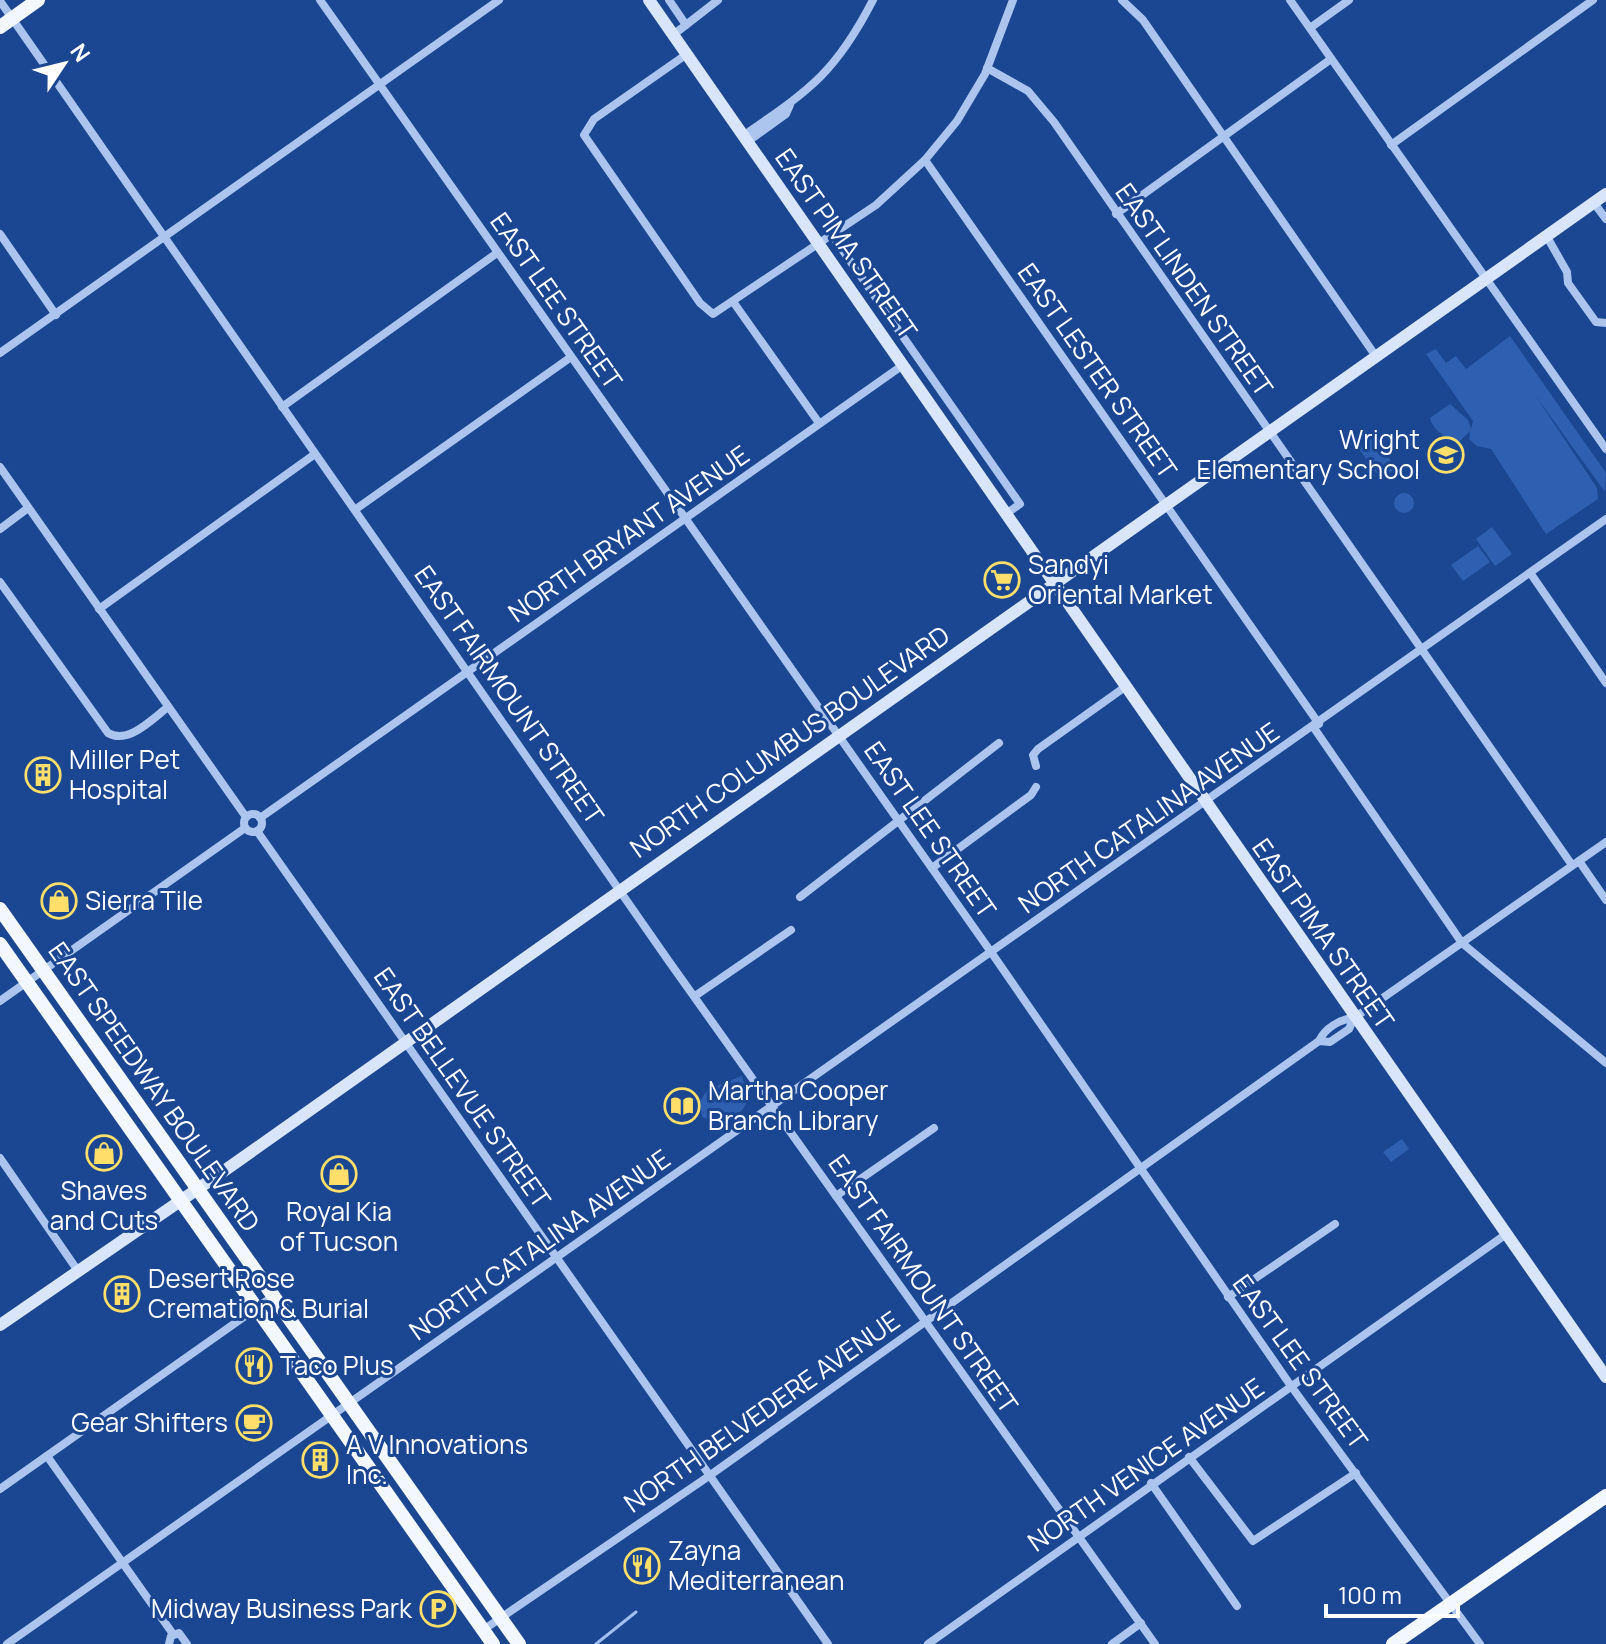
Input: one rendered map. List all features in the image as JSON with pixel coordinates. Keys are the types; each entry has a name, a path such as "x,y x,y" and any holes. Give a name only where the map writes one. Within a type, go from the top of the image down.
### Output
{"main road":[{"path":"6,23 38,0"},
{"name":"EAST SPEEDWAY BOULEVARD","path":"0,909 519,1644"},
{"name":"EAST SPEEDWAY BOULEVARD","path":"0,944 493,1644"},
{"path":"1393,1644 1606,1496"}],"street":[{"name":"EAST LEE STREET","path":"320,0 991,952 1228,1297 1480,1644"},
{"path":"0,353 499,0"},
{"name":"EAST PIMA STREET","path":"649,0 1606,1377"},
{"path":"669,0 686,25"},
{"path":"673,35 718,0"},
{"path":"745,139 817,83 841,55 873,0"},
{"path":"687,54 594,119 584,135 700,303 711,313 718,313 876,205 925,160 957,121 987,68 1013,0"},
{"path":"1122,0 1143,20 1375,355"},
{"path":"1290,0 1485,279 1604,442"},
{"path":"1310,28 1349,0"},
{"path":"1391,145 1593,0"},
{"name":"EAST FAIRMOUNT STREET","path":"0,1 6,23 356,509 695,996 1155,1644"},
{"path":"1116,214 1331,59"},
{"name":"EAST LINDEN STREET","path":"987,68 1012,80 1039,102 1421,652 1606,900"},
{"name":"EAST LESTER STREET","path":"925,160 1166,503 1462,943 1606,1063"},
{"name":"NORTH COLUMBUS BOULEVARD","path":"0,1325 196,1190 1606,194"},
{"path":"1594,203 1606,219"},
{"path":"0,234 56,315"},
{"name":"EAST PIMA STREET","path":"832,235 1020,504 1006,514"},
{"path":"1546,235 1567,272 1568,283 1596,322 1606,323"},
{"path":"282,407 497,253"},
{"path":"734,303 819,423"},
{"path":"356,509 571,357"},
{"name":"NORTH BRYANT AVENUE","path":"260,818 903,365"},
{"path":"99,609 315,454"},
{"path":"0,467 246,817 245,828"},
{"path":"0,529 28,508"},
{"name":"NORTH CATALINA AVENUE","path":"7,1644 1316,726 1606,519"},
{"path":"1531,574 1606,683"},
{"path":"0,582 108,733 118,738 130,735 168,707"},
{"path":"1036,766 1033,755 1038,749 1125,687"},
{"path":"800,897 999,743"},
{"path":"932,868 1031,795 1036,787"},
{"path":"0,1001 245,828 257,831 261,825 260,818 253,814 246,817"},
{"name":"EAST BELLEVUE STREET","path":"257,831 828,1644"},
{"path":"1354,1018 1606,842"},
{"path":"695,996 791,930"},
{"name":"NORTH BELVEDERE AVENUE","path":"483,1630 709,1476 1319,1041 1330,1042 1349,1029 1354,1018"},
{"path":"836,1196 934,1128"},
{"path":"0,1158 78,1271"},
{"path":"1228,1297 1335,1224"},
{"name":"NORTH VENICE AVENUE","path":"928,1644 1505,1235"},
{"path":"0,1489 272,1297"},
{"path":"47,1456 173,1634 182,1635 187,1644"},
{"path":"1189,1457 1253,1541 1356,1473"},
{"path":"1151,1483 1237,1606"},
{"path":"1112,1644 1141,1623"},
{"path":"169,1644 173,1634"}],"shaded area":[{"path":"1510,336 1606,473 1605,492 1535,395 1597,488 1598,499 1546,534 1491,449 1477,446 1469,439 1470,431 1459,442 1450,439 1437,430 1430,418 1450,404 1468,420 1471,429 1473,421 1426,354 1436,349 1446,363 1456,356 1466,369"},
{"path":"1371,434 1396,468 1381,479 1356,445"},
{"path":"1404,493 1411,496 1414,503 1411,510 1404,513 1397,510 1394,503 1397,496"},
{"path":"1492,527 1512,554 1495,566 1476,539"},
{"path":"1478,546 1490,562 1463,581 1451,565"},
{"path":"742,1076 748,1099 741,1112 723,1121 702,1117 700,1101 708,1089"},
{"path":"1402,1139 1409,1149 1391,1162 1383,1152"}],"waterway":[{"path":"596,1644 636,1612"}],"place":[{"name":"Wright Elementary School","path":"1446,455"},
{"name":"Sandyi Oriental Market","path":"1002,580"},
{"name":"Miller Pet Hospital","path":"43,775"},
{"name":"Sierra Tile","path":"59,901"},
{"name":"Martha Cooper Branch Library","path":"682,1106"},
{"name":"Shaves and Cuts","path":"104,1153"},
{"name":"Royal Kia of Tucson","path":"339,1174"},
{"name":"Desert Rose Cremation & Burial","path":"122,1294"},
{"name":"Taco Plus","path":"254,1366"},
{"name":"Gear Shifters","path":"254,1423"},
{"name":"A V Innovations Inc.","path":"320,1460"},
{"name":"Zayna Mediterranean","path":"642,1566"},
{"name":"Midway Business Park","path":"438,1609"}]}
